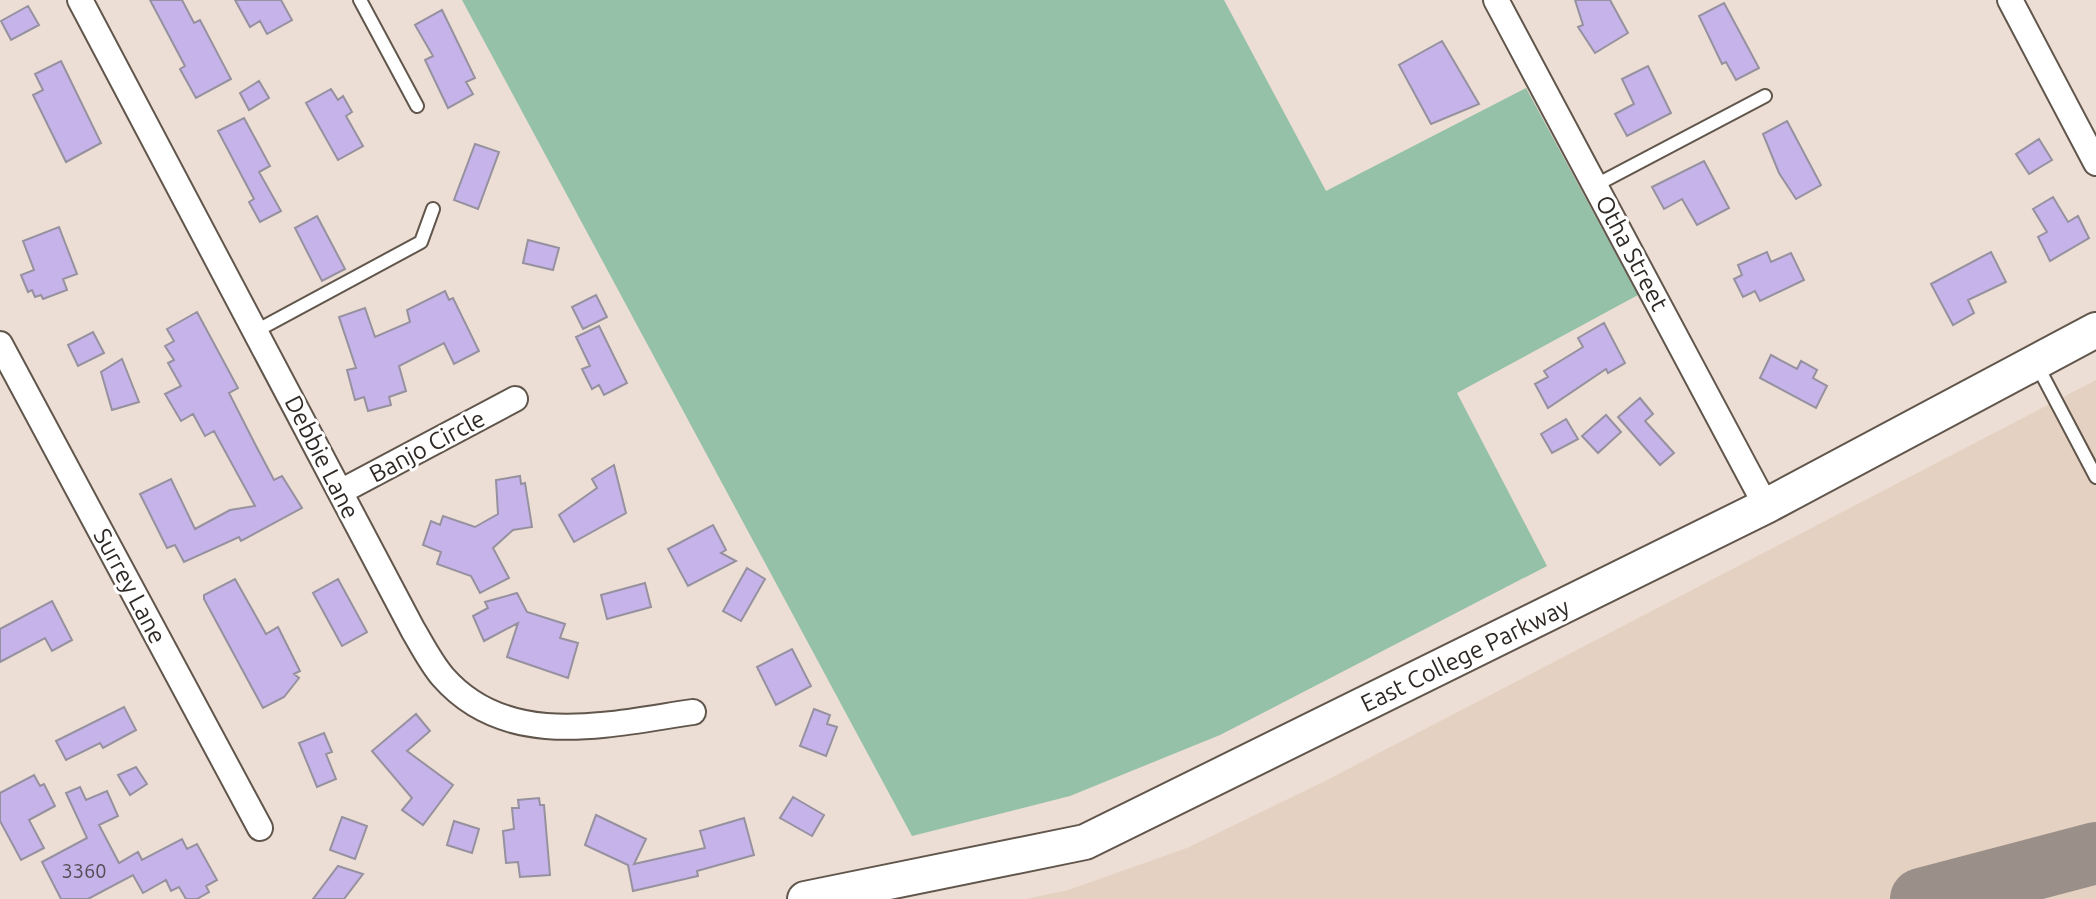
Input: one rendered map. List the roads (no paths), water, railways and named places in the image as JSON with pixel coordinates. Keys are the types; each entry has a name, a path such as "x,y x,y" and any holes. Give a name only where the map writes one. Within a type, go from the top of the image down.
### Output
{"main road":[{"name":"East College Parkway","path":"805,899 1085,842 1766,506 2096,330"}],"street":[{"name":"Debbie Lane","path":"80,0 413,630 442,676 468,699 506,720 555,729 693,712"},
{"name":"Otha Street","path":"1496,0 1766,506"},
{"path":"2010,0 2096,163"},
{"name":"Surrey Lane","path":"0,344 260,828"},
{"name":"Banjo Circle","path":"340,492 515,399"}],"lane":[{"path":"360,0 417,106"},
{"path":"1596,185 1765,96"},
{"path":"256,331 421,242 433,209"},
{"path":"2035,362 2096,477"}]}
